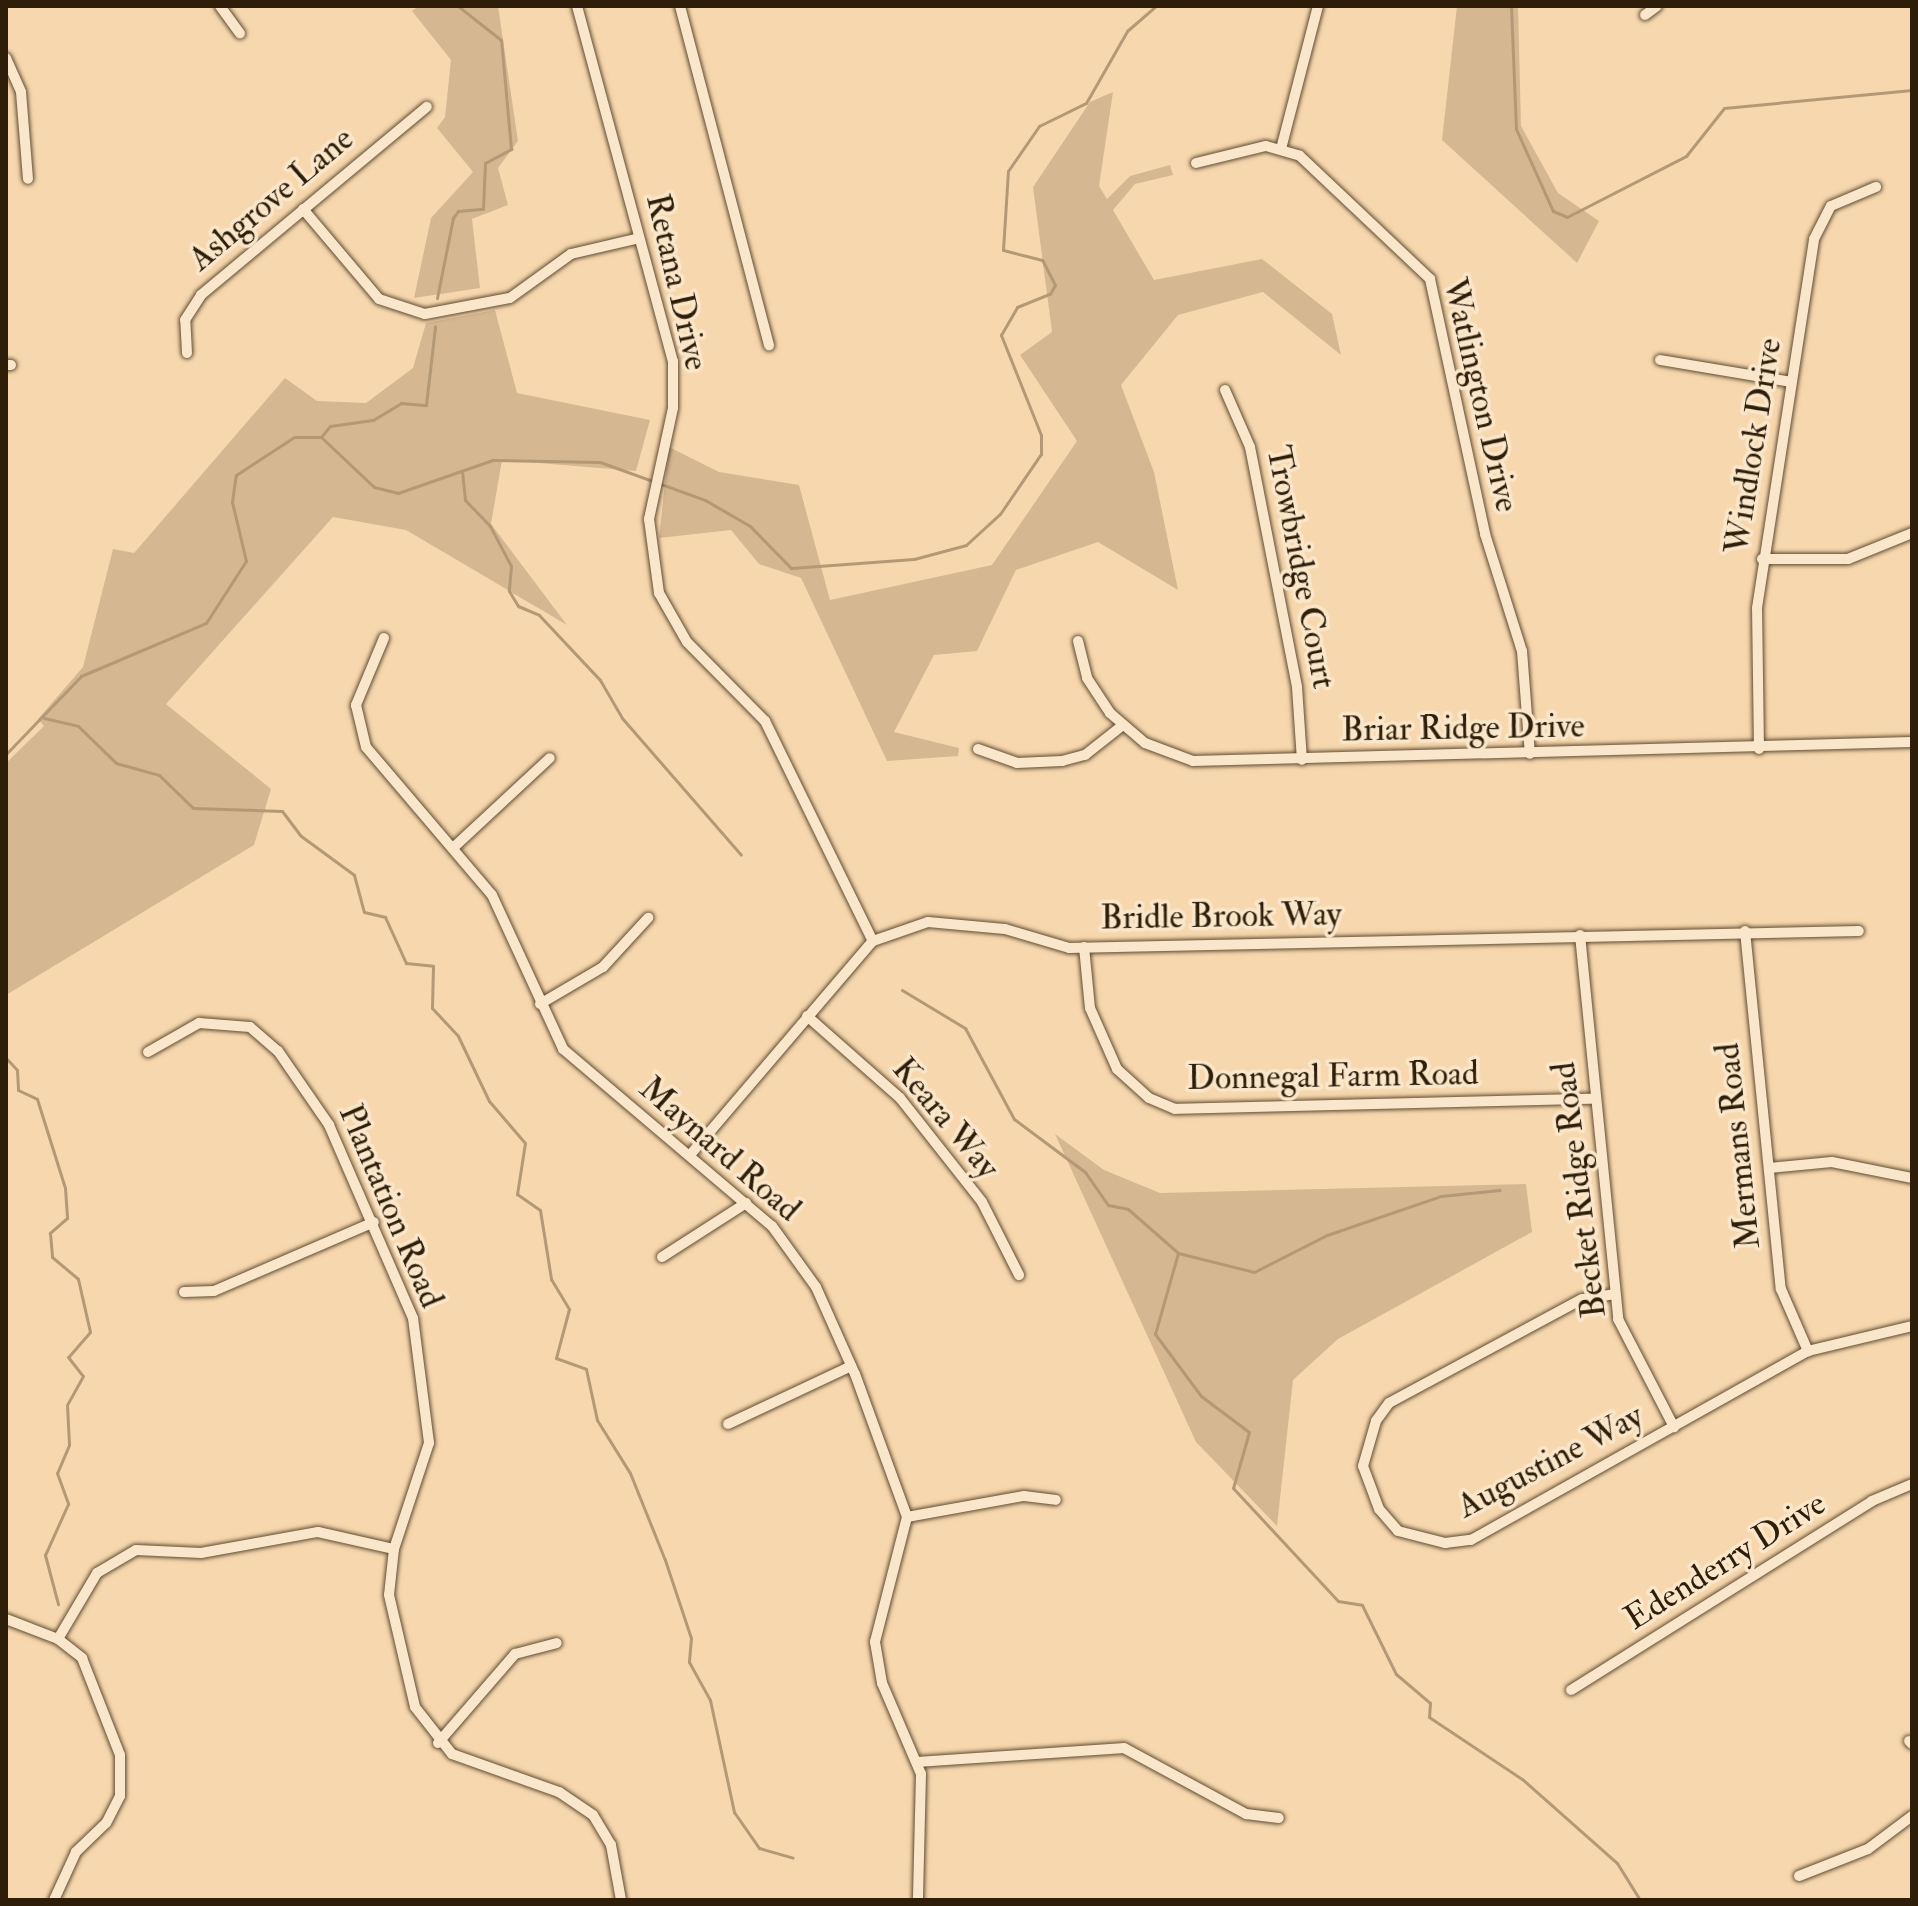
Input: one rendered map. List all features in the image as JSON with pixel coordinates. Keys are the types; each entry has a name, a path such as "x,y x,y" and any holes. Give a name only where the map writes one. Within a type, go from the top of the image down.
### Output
{"street":[{"path":"220,6 240,34"},
{"name":"Retana Drive","path":"577,6 673,361 673,408 651,500 653,568 666,609 687,642 765,721 873,941"},
{"path":"680,6 769,346"},
{"path":"1281,149 1318,6"},
{"path":"1645,15 1657,6"},
{"path":"6,58 21,92 28,179"},
{"name":"Ashgrove Lane","path":"187,353 185,320 201,295 427,107"},
{"name":"Watlington Drive","path":"1196,163 1254,147 1281,149 1314,165 1430,279 1485,534 1522,651 1530,754"},
{"name":"Windlock Drive","path":"1759,749 1762,559 1819,224 1839,200 1876,187"},
{"path":"303,209 379,299 425,314 510,298 571,254 639,238"},
{"path":"1660,360 1791,382"},
{"name":"Trowbridge Court","path":"1225,390 1250,447 1297,687 1302,760"},
{"path":"1762,559 1848,559 1912,533"},
{"name":"Maynard Road","path":"384,638 359,687 358,728 376,762 453,848 505,916 540,1004 563,1049 746,1203 808,1274 851,1366 907,1517"},
{"name":"Briar Ridge Drive","path":"1078,641 1087,678 1123,725 1193,761 1759,749 1912,742"},
{"path":"978,749 1017,763 1062,761 1085,755 1123,725"},
{"path":"453,848 550,758"},
{"path":"540,1004 603,967 648,918"},
{"name":"Bridle Brook Way","path":"690,1155 873,941 928,922 959,922 1084,947 1859,931"},
{"name":"Mermans Road","path":"1745,931 1781,1289 1808,1351"},
{"name":"Becket Ridge Road","path":"1580,935 1615,1294 1627,1339 1674,1427"},
{"name":"Donnegal Farm Road","path":"1084,947 1090,1008 1117,1069 1149,1098 1175,1109 1595,1099"},
{"name":"Keara Way","path":"807,1016 900,1098 982,1202 1019,1275"},
{"name":"Plantation Road","path":"148,1052 210,1021 241,1024 266,1037 329,1125 374,1222 413,1318 428,1428 425,1469 394,1549 389,1618 415,1707 438,1743"},
{"path":"1769,1168 1832,1162 1912,1178"},
{"path":"662,1257 746,1203"},
{"path":"184,1292 214,1291 374,1222"},
{"name":"Augustine Way","path":"1615,1294 1582,1299 1389,1403 1367,1444 1368,1489 1398,1531 1432,1542 1471,1540 1808,1351 1912,1326"},
{"path":"728,1424 851,1366"},
{"name":"Edenderry Drive","path":"1571,1690 1872,1501 1912,1484"},
{"path":"918,1900 918,1762 882,1683 875,1642 907,1517 1024,1496 1056,1500"},
{"path":"58,1639 97,1573 136,1550 201,1553 318,1532 394,1549"},
{"path":"6,1619 58,1639 93,1672 122,1777 110,1816 76,1852 54,1900"},
{"path":"557,1643 515,1654 438,1743 586,1809 611,1845 621,1900"},
{"path":"918,1762 1111,1746 1145,1755 1246,1814 1279,1818"},
{"path":"1799,1876 1868,1849 1912,1816"}],"shaded area":[{"path":"419,6 498,6 518,141 498,168 508,205 472,219 480,288 414,298 431,218 473,172 437,128 445,117 451,60 412,11"},
{"path":"1457,6 1518,6 1521,126 1558,193 1599,221 1577,263 1442,140"},
{"path":"1113,92 1099,186 1107,199 1130,176 1170,165 1173,175 1135,184 1113,210 1154,280 1262,259 1332,314 1341,355 1263,292 1178,315 1121,385 1154,472 1178,590 1098,542 1016,570 977,651 934,655 894,732 959,748 958,756 887,761 801,578 759,564 731,530 659,538 669,447 719,472 799,485 830,600 992,565 1077,441 1020,355 1052,332 1033,187 1090,102"},
{"path":"495,310 517,393 650,420 636,471 502,460 491,524 567,625 406,530 333,517 166,704 271,789 254,845 6,995 6,763 44,726 38,719 83,667 113,549 134,553 285,378 317,401 366,403 413,368 426,323"},
{"path":"1055,1134 1104,1170 1160,1193 1526,1184 1532,1232 1338,1339 1293,1380 1277,1526 1196,1442"}],"waterway":[{"path":"437,298 453,218 458,211 483,209 485,163 511,149 501,40 458,6"},
{"path":"6,754 81,676 206,623 246,561 232,502 236,475 294,437 321,437 374,487 398,493 493,460 600,462 705,500 750,526 791,568 914,559 966,545 1000,514 1041,454 1041,435 1001,335 1017,307 1050,294 1055,285 1042,260 1003,250 1008,171 1039,126 1086,103 1127,31 1156,6"},
{"path":"1511,6 1516,129 1553,211 1567,217 1686,156 1724,108 1912,90"},
{"path":"321,437 330,426 373,420 401,403 426,405 435,327"},
{"path":"462,471 465,500 490,526 511,566 509,591 518,606 539,615 600,680 622,718 741,855"},
{"path":"44,718 78,726 116,763 159,775 193,808 282,811 301,836 354,875 364,912 385,917 406,963 433,966 432,1008 458,1036 489,1101 525,1143 517,1194 540,1210 551,1279 569,1309 556,1358 586,1369 597,1420 630,1473 665,1560 691,1638 689,1662 710,1700 734,1812 759,1848 793,1858"},
{"path":"902,990 965,1028 1014,1119 1085,1172 1108,1205 1128,1209 1178,1253 1254,1272 1327,1235 1441,1196 1500,1190"},
{"path":"6,1058 17,1070 18,1090 37,1099 65,1188 67,1218 50,1233 52,1257 78,1279 90,1332 68,1357 83,1376 67,1405 69,1445 57,1473 68,1504 45,1555 58,1604"},
{"path":"1178,1253 1155,1334 1201,1396 1249,1432 1233,1488 1338,1601 1362,1605 1396,1674 1430,1703 1429,1717 1522,1779 1617,1863 1640,1900"}]}
